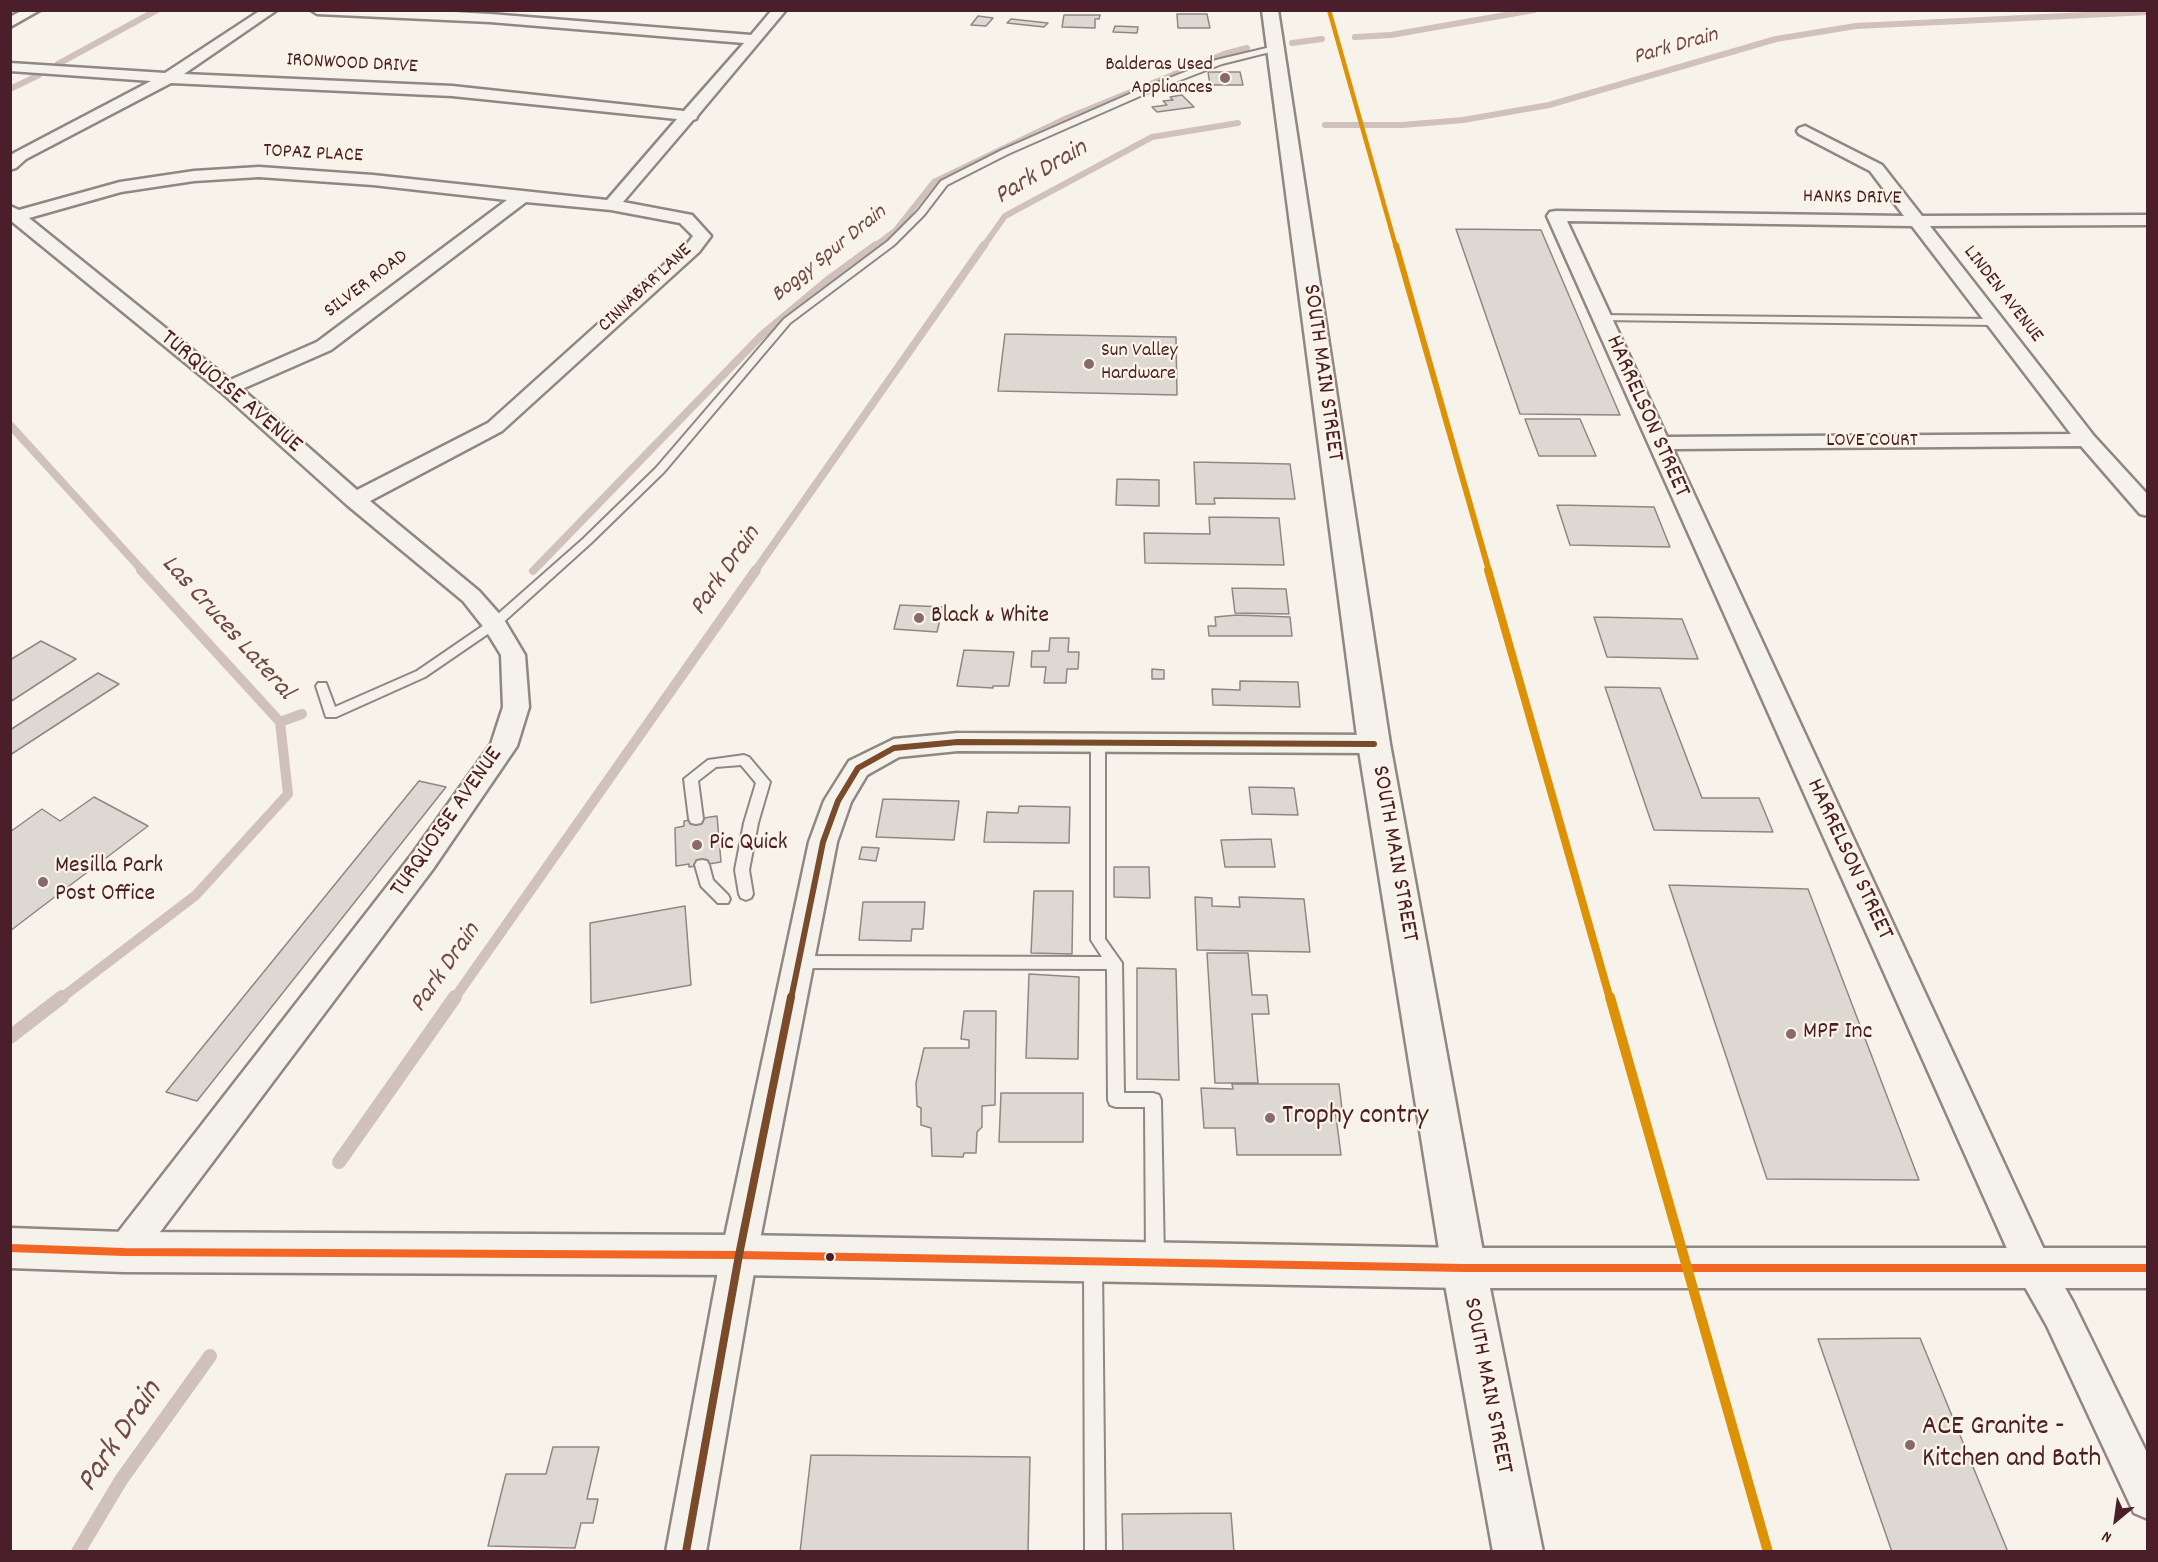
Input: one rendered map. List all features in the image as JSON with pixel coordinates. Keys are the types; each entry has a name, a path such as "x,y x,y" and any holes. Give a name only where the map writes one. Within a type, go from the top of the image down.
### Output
{"main road":[{"name":"SOUTH MAIN STREET","path":"1270,10 1374,744 1464,1268 1518,1551"},
{"path":"10,1248 124,1252 739,1255 1464,1268 2148,1268"}],"street":[{"path":"10,23 34,10"},
{"path":"10,165 20,156 168,78 271,10"},
{"path":"316,10 431,13 753,39"},
{"path":"611,205 691,116 753,39 780,10"},
{"name":"IRONWOOD DRIVE","path":"10,67 168,78 452,91 691,116"},
{"name":"LINDEN AVENUE","path":"1805,130 1876,168 2086,440 2148,509"},
{"name":"TOPAZ PLACE","path":"13,213 120,187 194,176 259,172 373,180 611,205"},
{"name":"SILVER ROAD","path":"228,388 324,346 522,197"},
{"name":"CINNABAR LANE","path":"355,500 495,427 693,248 702,236 686,219 611,205"},
{"name":"TURQUOISE AVENUE","path":"13,213 228,388 355,500 471,596 494,624 513,655 516,707 504,746 423,861 124,1252"},
{"name":"HANKS DRIVE","path":"1556,216 1916,221 2148,220"},
{"name":"HARRELSON STREET","path":"1556,216 2034,1268 2060,1314 2148,1499"},
{"name":"LOVE COURT","path":"1658,443 2086,440"},
{"path":"686,1551 739,1255 823,842 838,801 858,768 894,748 958,742 1374,744"}],"lane":[{"path":"322,686 331,714 421,674 494,624 587,541 660,470 787,321 891,243 921,213 944,183 1005,152 1144,92 1219,62 1275,48"},
{"path":"1602,318 1994,322"},
{"path":"1098,742 1098,940 1114,963 1116,1100 1153,1100 1155,1262"},
{"path":"696,819 691,778 713,763 744,760 764,782 751,823 742,870 746,894"},
{"path":"702,865 706,882 723,899"},
{"path":"799,962 1114,963"},
{"path":"1093,1261 1095,1551"}],"building":[{"path":"1177,14 1207,14 1210,28 1178,28"},
{"path":"1064,15 1100,15 1099,19 1095,19 1095,28 1062,27"},
{"path":"978,16 993,18 986,26 971,25"},
{"path":"1011,19 1048,23 1044,27 1007,23"},
{"path":"1115,26 1138,27 1137,33 1113,32"},
{"name":"Balderas Used Appliances","path":"1208,72 1240,72 1243,85 1210,85"},
{"path":"1182,95 1194,107 1157,112 1152,107 1167,105 1163,101 1173,100 1170,97"},
{"path":"1456,229 1541,230 1620,415 1520,414"},
{"name":"Sun Valley Hardware","path":"1005,334 1176,337 1177,395 998,391"},
{"path":"1525,419 1580,419 1596,456 1539,456"},
{"path":"1194,462 1290,464 1295,499 1214,498 1215,504 1196,504"},
{"path":"1117,479 1159,480 1159,506 1116,505"},
{"path":"1557,505 1654,507 1670,547 1570,545"},
{"path":"1209,517 1279,518 1284,565 1145,563 1144,533 1210,534"},
{"path":"1232,588 1286,589 1289,614 1235,613"},
{"name":"Black & White","path":"900,605 943,607 937,632 894,629"},
{"path":"1237,615 1290,617 1292,636 1209,636 1208,626 1216,626 1215,617"},
{"path":"1594,617 1682,619 1698,659 1607,657"},
{"path":"1050,638 1069,638 1068,652 1079,652 1078,669 1067,669 1066,683 1044,683 1046,667 1031,667 1032,651 1049,651"},
{"path":"41,641 76,659 10,702 10,660"},
{"path":"964,650 1014,652 1009,686 993,686 993,688 957,686"},
{"path":"1152,669 1164,670 1164,679 1152,679"},
{"path":"98,673 119,684 10,755 10,730"},
{"path":"1240,681 1298,682 1300,707 1213,705 1212,689 1240,690"},
{"path":"1605,687 1660,688 1702,798 1759,798 1773,832 1654,830"},
{"path":"419,781 446,787 197,1101 166,1092"},
{"path":"1249,787 1294,788 1298,815 1252,814"},
{"name":"Mesilla Park Post Office","path":"94,797 148,826 10,931 10,832 42,809 60,821"},
{"path":"883,799 959,801 954,840 876,837"},
{"path":"1019,806 1070,807 1069,843 984,842 987,812 1018,813"},
{"name":"Pic Quick","path":"717,816 721,862 689,867 689,864 676,866 675,828 684,826 684,821"},
{"path":"1271,839 1275,867 1225,867 1221,840"},
{"path":"862,847 879,848 876,861 859,859"},
{"path":"1114,867 1149,867 1150,898 1114,897"},
{"name":"MPF Inc","path":"1669,885 1808,889 1919,1180 1767,1179"},
{"path":"1034,891 1073,891 1072,954 1031,953"},
{"path":"1195,897 1212,898 1212,906 1240,907 1239,897 1304,899 1310,952 1197,950"},
{"path":"863,902 925,902 923,929 912,929 911,941 859,940"},
{"name":"Pic Quick","path":"685,906 691,985 591,1003 590,923"},
{"path":"1207,953 1248,953 1252,995 1267,995 1269,1014 1252,1014 1258,1083 1215,1083"},
{"path":"1137,968 1176,969 1179,1080 1137,1079"},
{"path":"1029,974 1079,977 1078,1059 1026,1058"},
{"path":"964,1011 996,1011 995,1105 982,1106 982,1127 977,1132 976,1153 964,1153 963,1157 932,1156 931,1128 921,1125 921,1108 917,1106 916,1083 924,1048 969,1048 969,1040 961,1039"},
{"name":"Trophy contry","path":"1232,1084 1339,1084 1342,1109 1335,1109 1341,1155 1237,1155 1235,1128 1204,1128 1201,1088 1233,1089"},
{"path":"1001,1093 1083,1093 1083,1142 999,1142"},
{"name":"ACE Granite - Kitchen and Bath","path":"1920,1338 2008,1552 1892,1552 1818,1339"},
{"path":"553,1447 599,1447 587,1499 598,1499 593,1523 581,1523 575,1548 488,1546 506,1474 546,1474"},
{"path":"811,1455 1030,1457 1028,1552 800,1552"},
{"path":"1231,1513 1234,1552 1123,1552 1122,1514"}],"waterway":[{"name":"Las Cruces Lateral","path":"58,64 157,10"},
{"name":"Boggy Spur Drain","path":"1355,37 1391,35 1534,10"},
{"name":"Park Drain","path":"1325,125 1402,125 1463,120 1549,105 1776,39 1856,26 2148,12"},
{"name":"Boggy Spur Drain","path":"1292,43 1322,39"},
{"name":"Boggy Spur Drain","path":"874,247 895,231 934,182 1067,118 1224,54 1247,48"},
{"name":"Las Cruces Lateral","path":"10,89 39,75"},
{"name":"Park Drain","path":"983,247 1005,216 1152,137 1238,123"},
{"name":"Boggy Spur Drain","path":"533,571 762,335 828,280 876,245"},
{"name":"Park Drain","path":"755,571 984,245"},
{"name":"Las Cruces Lateral","path":"10,425 143,571"},
{"name":"Las Cruces Lateral","path":"141,570 280,722"},
{"name":"Park Drain","path":"454,999 756,570"},
{"name":"Boggy Spur Drain","path":"280,722 302,714"},
{"name":"Las Cruces Lateral","path":"60,999 196,895 288,794 280,722"},
{"name":"Las Cruces Lateral","path":"10,1037 62,997"},
{"name":"Park Drain","path":"339,1162 455,997"},
{"name":"Park Drain","path":"78,1552 121,1480 210,1356"}],"transit line":[{"path":"1329,10 1768,1552"},
{"path":"686,1552 739,1255 823,842 838,801 858,768 894,748 958,742 1374,744"},
{"path":"10,1248 124,1252 739,1255 1464,1268 2148,1268"}],"place":[{"name":"Balderas Used Appliances","path":"1225,78"},
{"name":"Sun Valley Hardware","path":"1089,364"},
{"name":"Black & White","path":"919,618"},
{"name":"Pic Quick","path":"697,845"},
{"name":"Mesilla Park Post Office","path":"43,882"},
{"name":"MPF Inc","path":"1791,1034"},
{"name":"Trophy contry","path":"1270,1118"},
{"name":"ACE Granite - Kitchen and Bath","path":"1910,1445"}]}
